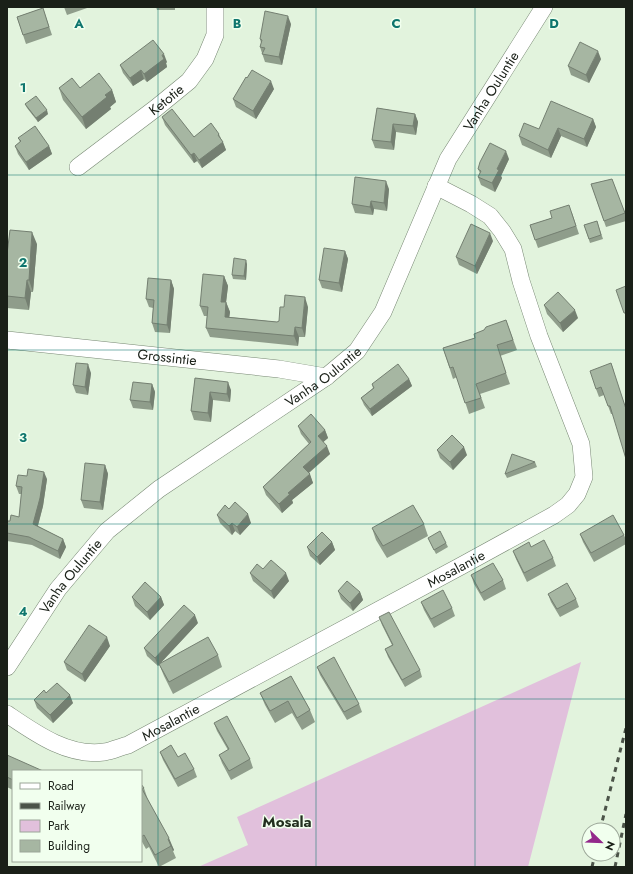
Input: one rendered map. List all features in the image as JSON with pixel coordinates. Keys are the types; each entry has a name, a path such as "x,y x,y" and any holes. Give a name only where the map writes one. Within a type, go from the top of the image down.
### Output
{"street":[{"name":"Ketotie","path":"78,167 189,81 205,59 215,35 215,7"},
{"name":"Vanha Ouluntie","path":"7,667 58,589 107,532 159,489 326,377 356,351 383,312 448,158 544,7"},
{"name":"Mosalantie","path":"7,714 38,735 77,750 89,753 105,752 128,745 554,515 568,505 577,494 584,477 581,444 539,336 521,282 513,249 502,231 490,216 471,204 436,186"},
{"name":"Grossintie","path":"7,340 279,369 326,377"}],"green space":[{"path":"581,662 528,867 198,867 248,845 237,817"}],"building":[{"path":"43,8 49,27 23,35 17,17"},
{"path":"265,11 288,16 279,57 262,54 265,48 260,47 262,40 260,39"},
{"path":"153,40 164,54 162,55 164,59 144,74 141,70 130,78 120,65"},
{"path":"580,42 598,51 586,75 568,66"},
{"path":"252,70 271,81 253,111 233,99"},
{"path":"99,73 112,90 105,95 107,97 82,117 59,88 72,78 80,88"},
{"path":"36,96 47,110 36,118 25,104"},
{"path":"551,101 593,119 584,139 558,128 548,150 519,136 524,123 539,129"},
{"path":"377,108 415,114 413,126 393,124 391,142 372,140"},
{"path":"172,109 194,137 211,123 223,142 199,160 194,153 191,155 162,117"},
{"path":"35,126 49,146 26,162 15,146 21,141 18,138"},
{"path":"490,143 506,151 497,169 499,170 492,183 478,177 481,171 478,169 480,162"},
{"path":"355,177 386,181 384,203 371,201 370,207 352,204"},
{"path":"612,179 625,213 604,221 591,184"},
{"path":"569,205 576,226 535,240 530,225 552,218 550,211"},
{"path":"597,221 601,235 589,239 584,225"},
{"path":"471,224 490,233 475,266 456,257"},
{"path":"10,230 32,232 29,280 27,280 25,298 7,296 7,254"},
{"path":"324,248 345,251 339,283 319,280"},
{"path":"234,258 246,260 244,276 232,275"},
{"path":"203,274 224,276 221,302 226,302 225,317 277,322 279,321 280,307 284,307 285,295 305,297 302,328 295,327 294,336 206,328 208,307 200,306"},
{"path":"148,278 171,280 167,325 152,323 154,300 146,299"},
{"path":"626,286 626,313 624,313 616,290"},
{"path":"558,292 575,310 560,323 544,305"},
{"path":"506,320 513,340 497,345 506,373 476,384 481,398 465,403 453,367 450,368 443,348 475,338 474,334 484,330 486,327"},
{"path":"76,363 88,364 85,387 73,385"},
{"path":"611,363 626,409 626,459 610,406 608,406 601,387 596,389 590,371"},
{"path":"398,364 409,379 370,409 361,398 374,388 372,384"},
{"path":"195,378 228,382 227,394 210,392 208,413 191,411"},
{"path":"133,382 152,384 150,402 130,400"},
{"path":"311,414 325,430 318,436 327,446 303,467 310,474 288,493 290,494 279,504 263,487 311,442 298,426"},
{"path":"452,435 464,447 450,462 437,450"},
{"path":"512,454 535,462 505,474"},
{"path":"85,463 105,465 100,502 81,500"},
{"path":"28,469 44,472 40,498 33,524 63,539 58,551 29,537 7,533 7,521 10,521 11,515 19,517 22,487 16,486 18,475 27,476"},
{"path":"235,502 248,514 237,527 232,523 229,526 217,515 225,505 229,509"},
{"path":"413,505 424,524 383,546 372,528"},
{"path":"613,515 624,535 591,553 580,534"},
{"path":"440,531 446,543 434,550 428,538"},
{"path":"322,532 332,542 317,557 307,547"},
{"path":"544,540 553,558 524,573 513,551 529,542 531,547"},
{"path":"271,560 286,573 271,591 250,573 257,564 263,569"},
{"path":"493,563 503,580 481,593 471,575"},
{"path":"347,581 360,592 350,603 338,591"},
{"path":"145,582 161,597 147,612 132,597"},
{"path":"567,583 576,599 557,609 548,594"},
{"path":"443,590 452,608 431,619 421,602"},
{"path":"184,605 195,615 155,658 144,648"},
{"path":"389,612 420,670 402,680 385,649 393,645 379,617"},
{"path":"89,625 107,637 82,674 64,662"},
{"path":"208,637 218,655 169,682 159,664"},
{"path":"334,657 359,704 344,712 317,667"},
{"path":"291,676 310,710 297,718 288,701 270,711 260,693"},
{"path":"57,683 70,695 50,715 34,700 44,690 46,693"},
{"path":"227,716 250,759 229,771 219,755 229,749 214,723"},
{"path":"171,745 178,757 185,753 194,769 175,779 160,752"},
{"path":"7,755 41,770 12,770 12,780 7,777"},
{"path":"142,789 169,838 168,839 171,846 155,855 144,835 142,836"}],"railway":[{"path":"602,822 626,728"},
{"path":"615,867 626,814"},
{"path":"592,867 593,862"}],"district":[{"name":"Mosala","path":"287,822"}]}
